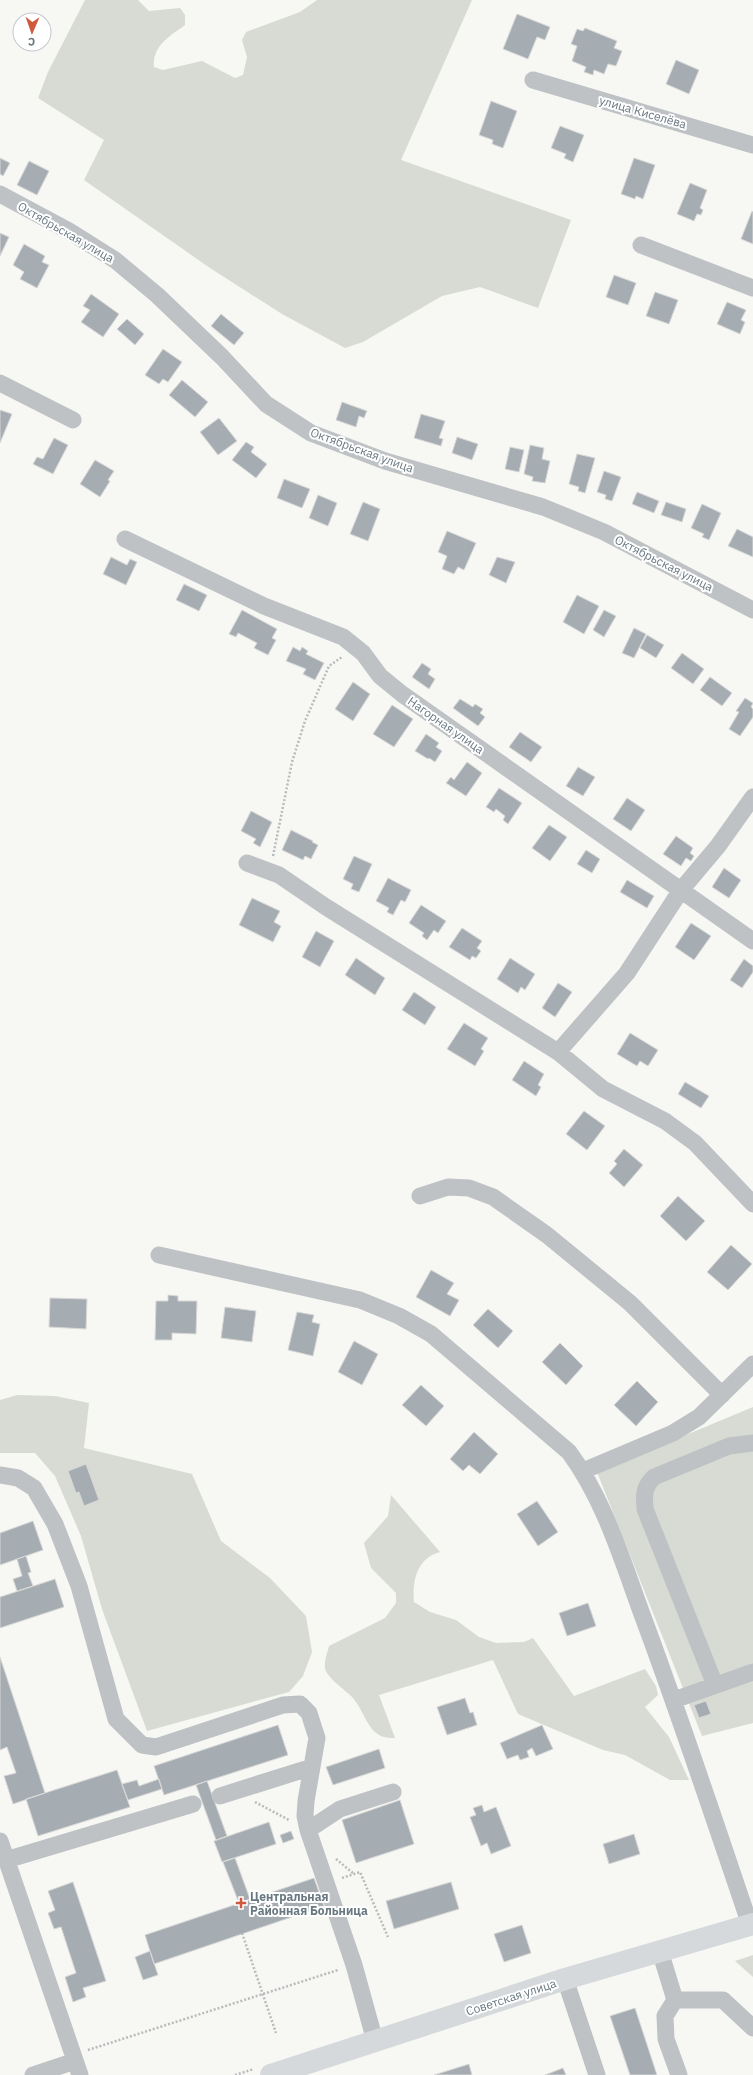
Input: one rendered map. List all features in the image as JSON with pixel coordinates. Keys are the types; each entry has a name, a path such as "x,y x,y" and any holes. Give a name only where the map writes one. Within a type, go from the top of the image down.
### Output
{"main road":[{"name":"Советская улица","path":"271,2075 565,1979 751,1924"}],"street":[{"name":"улица Киселёва","path":"533,80 753,145"},
{"name":"Октябрьская улица","path":"0,194 69,231 115,260 157,295 222,357 266,404 311,433 385,461 550,510 604,532 753,610"},
{"path":"641,245 753,288"},
{"path":"0,383 73,420"},
{"name":"Нагорная улица","path":"125,539 264,606 343,637 363,653 380,676 402,694 753,941"},
{"path":"558,1052 627,973 681,890 718,846 753,797"},
{"path":"247,863 267,869 558,1052 603,1089 665,1121 695,1143 753,1204"},
{"path":"420,1196 448,1187 469,1188 493,1197 547,1235 630,1303 722,1395"},
{"path":"159,1255 360,1300 399,1316 431,1334 569,1452 583,1471 609,1523 674,1700 751,1924"},
{"path":"583,1471 673,1433 699,1417 753,1364"},
{"path":"715,1685 645,1509 644,1494 647,1485 654,1477 729,1446 753,1443"},
{"path":"0,1475 18,1478 34,1488 55,1524 79,1586 116,1719 142,1745 156,1748 284,1705 300,1704 309,1713 317,1738 306,1801 305,1816 308,1830 354,1965 375,2041"},
{"path":"674,1700 753,1672"},
{"path":"228,1794 312,1767"},
{"path":"308,1830 340,1809 393,1792"},
{"path":"6,1860 193,1804"},
{"path":"0,1841 76,2064 33,2075"},
{"path":"660,1951 676,2000"},
{"path":"565,1979 597,2075"},
{"path":"676,2000 723,2000 753,2028"},
{"path":"676,2000 665,2016 666,2039 679,2075"}],"path":[{"path":"267,869 276,851 292,762 304,721 329,666 340,657 363,653"},
{"path":"228,1794 308,1830"},
{"path":"326,1883 360,1872 388,1938"},
{"path":"242,1934 276,2033"},
{"path":"76,2064 263,1994 354,1965"}],"shaded area":[{"path":"85,0 138,0 149,11 180,8 185,15 185,25 163,42 159,47 154,60 154,67 163,70 202,61 235,78 243,75 247,57 242,40 246,32 300,12 317,0 472,0 401,160 571,220 538,308 480,287 442,296 363,342 345,348 282,314 210,268 84,180 104,140 38,98 48,72"},
{"path":"17,1395 55,1396 89,1403 84,1448 192,1474 221,1541 270,1578 306,1616 312,1652 303,1676 289,1692 147,1731 102,1609 81,1536 55,1476 35,1453 0,1453 0,1400"},
{"path":"753,1407 753,1723 702,1736 597,1472"},
{"path":"391,1495 440,1552 426,1559 421,1565 415,1579 414,1602 430,1612 456,1620 479,1637 496,1643 524,1642 533,1638 574,1696 645,1669 656,1686 658,1695 645,1707 669,1737 689,1780 670,1780 625,1755 603,1750 518,1714 493,1660 379,1695 395,1738 379,1735 373,1730 357,1703 329,1676 325,1663 329,1646 385,1618 396,1603 396,1593 371,1568 364,1543 388,1516"},
{"path":"753,1955 753,1977 735,1961"}],"building":[{"path":"517,14 550,27 545,40 537,37 528,59 503,49"},
{"path":"585,28 617,41 614,48 622,51 616,66 608,64 604,74 594,70 593,75 584,72 586,67 572,61 577,46 571,44 577,29 583,31"},
{"path":"676,60 699,70 689,94 666,84"},
{"path":"491,101 517,111 503,148 492,144 493,140 479,135"},
{"path":"560,126 584,135 573,162 564,158 566,154 551,148"},
{"path":"0,158 10,163 3,176 0,174"},
{"path":"634,158 655,165 643,199 636,196 635,199 621,194"},
{"path":"29,161 49,171 37,195 17,185"},
{"path":"690,183 707,190 700,208 703,210 701,215 697,214 694,221 677,214"},
{"path":"752,211 753,212 753,244 741,239"},
{"path":"0,233 9,237 0,256"},
{"path":"24,244 45,256 42,262 49,265 37,288 20,279 24,272 13,265"},
{"path":"614,275 636,283 628,305 606,297"},
{"path":"655,292 678,300 669,324 646,316"},
{"path":"91,294 119,314 103,337 81,322 90,310 83,306"},
{"path":"727,302 746,310 741,320 745,322 740,334 717,324"},
{"path":"221,314 244,333 234,345 211,326"},
{"path":"127,319 144,334 135,345 117,329"},
{"path":"163,349 182,362 168,382 163,379 159,384 145,375"},
{"path":"182,380 208,402 195,417 169,395"},
{"path":"342,402 367,411 364,418 359,416 356,427 336,420"},
{"path":"0,410 12,414 0,443"},
{"path":"421,414 445,421 439,438 443,439 441,446 414,438"},
{"path":"219,418 237,441 218,455 200,432"},
{"path":"457,437 478,444 472,460 452,453"},
{"path":"54,438 68,445 53,474 33,464 37,457 43,459"},
{"path":"246,442 254,447 251,452 267,464 256,478 232,460"},
{"path":"530,445 544,448 542,459 550,461 545,483 532,481 533,477 524,474"},
{"path":"510,447 524,450 519,472 505,469"},
{"path":"577,454 595,458 585,493 578,491 579,487 569,484"},
{"path":"95,460 114,471 108,480 110,481 100,497 80,484"},
{"path":"604,471 621,477 612,501 605,499 606,495 597,492"},
{"path":"284,479 310,489 302,508 277,498"},
{"path":"637,492 659,501 654,513 632,504"},
{"path":"318,495 337,503 328,526 309,518"},
{"path":"363,502 380,509 368,541 350,534"},
{"path":"666,502 686,509 682,522 661,515"},
{"path":"702,504 721,513 709,540 702,537 704,534 691,528"},
{"path":"737,529 753,537 753,557 728,546"},
{"path":"447,531 476,543 464,570 458,567 454,574 442,569 447,556 438,552"},
{"path":"111,557 127,565 130,559 137,562 126,585 103,574"},
{"path":"497,557 515,562 506,583 489,575"},
{"path":"184,584 207,595 199,611 176,600"},
{"path":"577,595 599,606 584,634 563,622"},
{"path":"242,610 277,629 272,638 276,640 268,655 254,648 257,643 238,633 236,637 229,634"},
{"path":"604,610 616,616 604,637 593,630"},
{"path":"634,628 646,634 634,658 622,653"},
{"path":"647,635 664,645 656,658 640,648"},
{"path":"293,647 300,651 302,647 308,651 306,654 324,663 315,680 303,674 306,669 286,661"},
{"path":"682,653 704,669 693,684 671,668"},
{"path":"422,663 431,669 428,674 435,679 429,689 412,677"},
{"path":"710,677 732,693 722,706 700,690"},
{"path":"353,682 370,694 353,721 335,709"},
{"path":"745,698 753,703 751,707 753,709 753,717 740,736 729,729 739,712 736,711"},
{"path":"460,699 473,707 475,704 483,709 480,713 485,717 478,726 453,708"},
{"path":"392,705 413,719 394,747 373,734"},
{"path":"520,732 542,747 531,762 509,747"},
{"path":"426,734 439,743 436,747 442,751 435,762 415,751"},
{"path":"467,762 482,773 466,796 446,783 451,777 454,780"},
{"path":"578,767 595,777 583,796 566,786"},
{"path":"499,788 522,803 508,824 503,820 505,816 496,809 494,812 486,807"},
{"path":"627,798 645,810 631,831 613,819"},
{"path":"251,811 272,822 260,847 253,843 256,839 241,831"},
{"path":"549,825 567,837 550,861 532,848"},
{"path":"291,830 318,845 311,859 305,856 303,860 282,850"},
{"path":"676,836 693,848 690,853 694,856 691,861 686,858 681,866 663,854"},
{"path":"586,850 600,859 592,873 577,864"},
{"path":"354,856 372,864 359,892 351,889 353,884 343,879"},
{"path":"724,868 741,880 729,898 712,887"},
{"path":"388,878 411,890 405,902 401,900 393,915 387,912 389,908 376,901"},
{"path":"627,880 654,896 647,908 620,892"},
{"path":"252,898 280,911 274,922 281,926 273,942 239,925"},
{"path":"421,905 446,921 438,933 434,930 427,940 422,936 424,933 409,923"},
{"path":"691,923 711,936 694,960 675,947"},
{"path":"462,928 482,941 477,948 481,951 476,958 472,956 470,960 449,947"},
{"path":"316,931 334,941 320,967 302,957"},
{"path":"356,958 385,978 375,995 345,975"},
{"path":"510,958 535,974 525,990 521,987 518,993 497,979"},
{"path":"744,959 753,966 753,972 742,988 730,980"},
{"path":"558,983 572,992 555,1017 542,1008"},
{"path":"414,992 436,1007 425,1025 402,1010"},
{"path":"464,1023 488,1038 481,1049 484,1051 475,1066 447,1049"},
{"path":"630,1033 658,1050 648,1066 640,1061 637,1066 617,1054"},
{"path":"524,1061 544,1074 538,1085 541,1087 536,1096 512,1080"},
{"path":"685,1082 709,1096 701,1108 678,1094"},
{"path":"584,1111 605,1126 587,1150 566,1134"},
{"path":"624,1149 643,1165 624,1187 609,1173 617,1164 614,1161"},
{"path":"678,1196 705,1221 686,1241 660,1216"},
{"path":"731,1245 752,1264 728,1290 707,1272"},
{"path":"431,1270 454,1283 447,1294 459,1300 450,1316 416,1297"},
{"path":"168,1295 178,1296 178,1301 197,1301 196,1334 172,1333 172,1340 155,1340 156,1301 168,1301"},
{"path":"50,1298 87,1299 86,1329 49,1327"},
{"path":"225,1307 256,1311 252,1342 221,1338"},
{"path":"488,1309 513,1331 498,1348 473,1325"},
{"path":"297,1312 314,1315 312,1322 320,1324 313,1356 288,1350"},
{"path":"354,1341 378,1354 362,1385 338,1372"},
{"path":"560,1343 583,1366 566,1385 542,1362"},
{"path":"637,1381 658,1402 636,1426 614,1405"},
{"path":"421,1385 444,1406 426,1426 402,1405"},
{"path":"474,1432 498,1454 480,1474 469,1465 463,1471 450,1459"},
{"path":"86,1464 99,1500 84,1506 79,1492 76,1493 68,1471"},
{"path":"537,1501 558,1532 538,1546 517,1514"},
{"path":"33,1521 43,1550 0,1565 0,1533"},
{"path":"26,1556 31,1572 28,1573 33,1586 17,1591 13,1579 22,1576 17,1559"},
{"path":"55,1579 64,1607 0,1628 0,1597"},
{"path":"588,1603 596,1626 567,1636 559,1613"},
{"path":"0,1657 45,1793 13,1804 4,1776 16,1773 7,1747 0,1750"},
{"path":"465,1698 470,1713 473,1712 477,1725 447,1735 437,1707"},
{"path":"706,1701 711,1714 699,1718 694,1705"},
{"path":"278,1725 288,1755 164,1795 154,1766"},
{"path":"542,1725 553,1749 536,1756 532,1748 527,1751 529,1757 520,1760 518,1755 507,1759 500,1743"},
{"path":"379,1749 385,1768 333,1785 326,1767"},
{"path":"117,1770 130,1807 38,1836 26,1799"},
{"path":"159,1779 162,1789 128,1800 122,1784 137,1780 139,1786"},
{"path":"207,1781 227,1836 216,1840 196,1785"},
{"path":"400,1800 414,1844 356,1863 342,1820"},
{"path":"482,1805 484,1812 496,1807 511,1846 491,1854 487,1843 481,1846 470,1817 476,1815 473,1808"},
{"path":"269,1822 276,1844 222,1862 214,1841"},
{"path":"291,1831 294,1839 283,1843 280,1835"},
{"path":"634,1834 640,1854 609,1864 603,1844"},
{"path":"235,1858 250,1899 239,1903 223,1862"},
{"path":"314,1878 324,1906 154,1964 145,1935"},
{"path":"73,1882 106,1981 83,1988 86,1997 73,2002 65,1977 76,1973 61,1927 54,1929 48,1913 55,1910 48,1891"},
{"path":"451,1882 459,1909 394,1929 386,1901"},
{"path":"522,1925 531,1953 504,1962 494,1934"},
{"path":"150,1951 158,1975 143,1980 135,1957"},
{"path":"635,2008 657,2075 630,2075 610,2016"},
{"path":"469,2064 472,2075 434,2075"},
{"path":"563,2068 566,2075 545,2075"}],"place":[{"name":"Центральная Районная Больница","path":"241,1903"}]}
